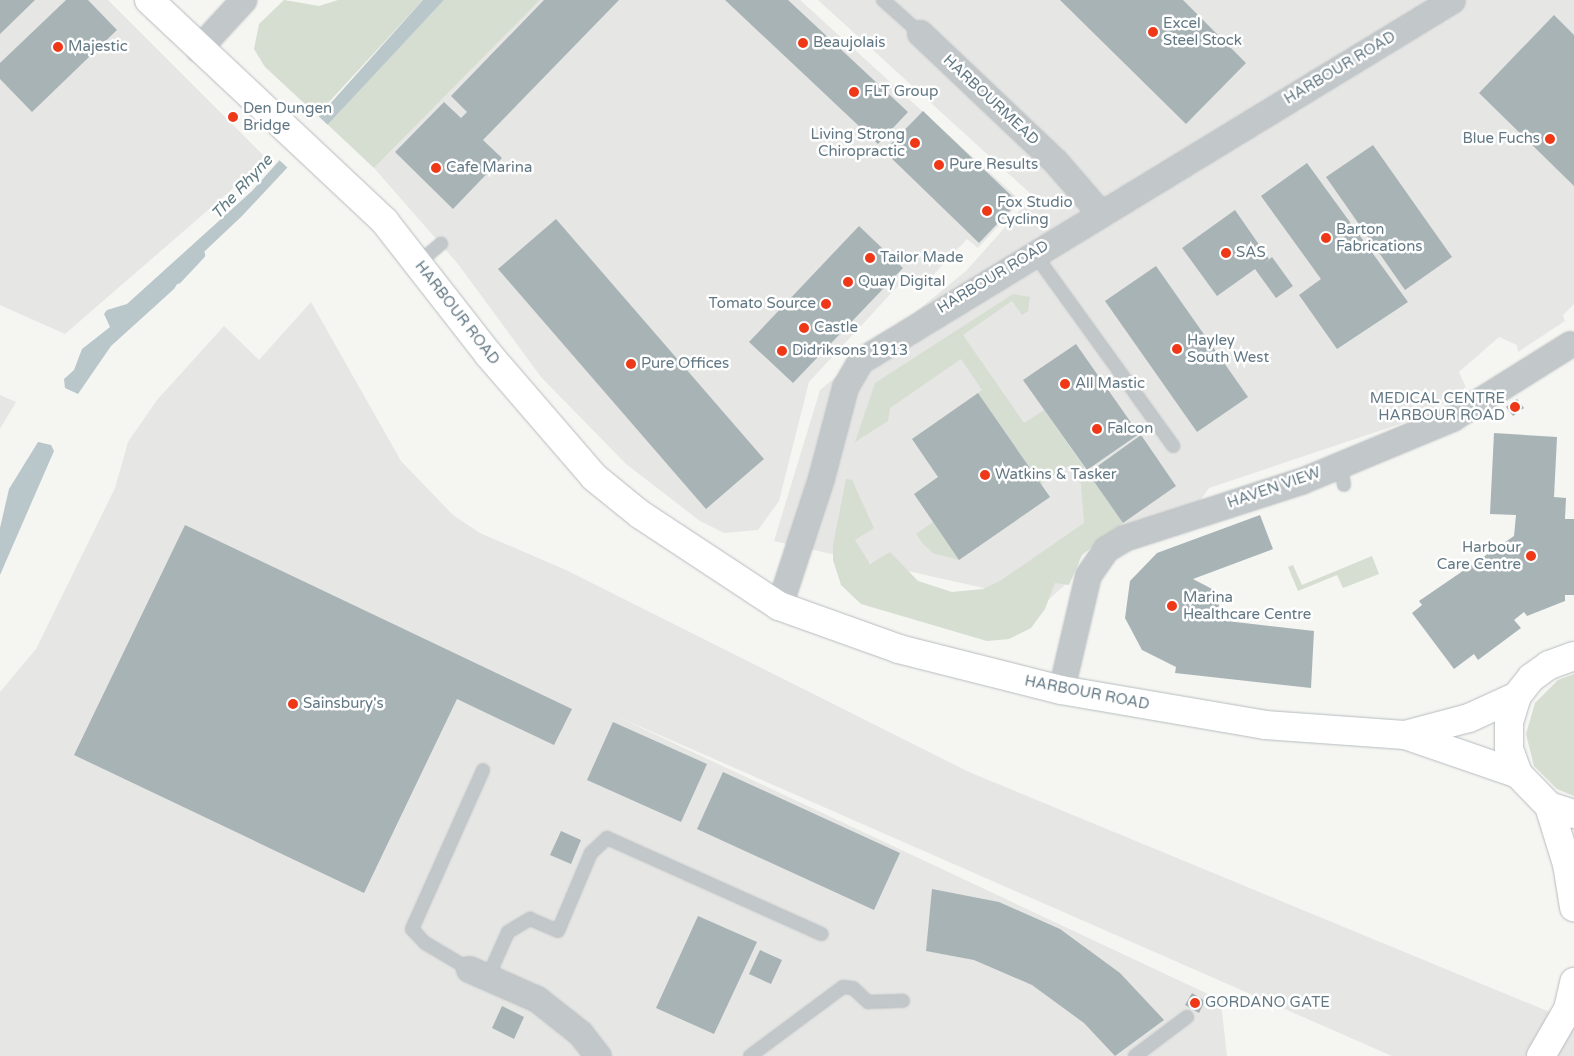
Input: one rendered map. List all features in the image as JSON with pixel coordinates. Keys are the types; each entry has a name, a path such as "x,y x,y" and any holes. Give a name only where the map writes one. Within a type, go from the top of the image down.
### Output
{"street":[{"name":"HARBOUR ROAD","path":"149,0 198,49 347,184 418,263 488,354 594,477 641,515 779,606 899,649 1061,690 1265,725 1405,735 1518,774"},
{"path":"198,49 243,0"},
{"name":"HARBOUR ROAD","path":"779,606 821,478 845,387 855,368 873,351 1452,0"},
{"name":"HARBOURMEAD","path":"920,34 1055,161 1100,213"},
{"name":"HAVEN VIEW","path":"1061,690 1088,575 1106,549 1124,538 1342,474 1471,409 1570,344"},
{"path":"1574,656 1549,664 1517,696 1509,731 1509,749 1518,774 1562,810 1574,907"},
{"name":"HARBOUR ROAD","path":"1405,735 1470,718 1517,696"},
{"path":"479,973 537,999 580,1033 598,1056"},
{"path":"1541,1056 1568,1010 1574,982"}],"lane":[{"path":"883,0 920,34"},
{"path":"418,263 441,244"},
{"path":"1034,253 1173,446"},
{"path":"483,770 412,929 425,942 479,973 508,932 530,919 558,930 591,853 607,838 822,934"},
{"path":"750,1056 843,987 853,988 868,1002 904,1001"},
{"path":"1135,1056 1187,1017"}],"shaded area":[{"path":"0,0 108,0 267,159 65,334 0,305"},
{"path":"284,0 319,6 338,0 423,0 317,115 265,67 254,49 259,24"},
{"path":"423,0 444,0 242,216 187,268 174,289 111,346 78,394 65,388 64,379 74,370 82,349 110,327 104,314 107,310 127,304 252,191"},
{"path":"444,0 540,0 374,168 327,124"},
{"path":"540,0 800,0 1021,201 978,248 967,239 923,286 909,274 809,382 779,501 758,530 724,533 700,521 626,464 541,377 458,264 374,168"},
{"path":"818,0 1574,0 1574,304 1563,315 1565,321 1518,352 1517,345 1499,337 1459,372 1468,392 1400,424 1209,488 1199,502 1111,530 1091,542 1078,558 1068,582 1046,602 774,541 820,390 966,271 1033,196"},
{"path":"1013,294 1030,297 1028,311 1022,315 1012,301 963,335 1024,423 1044,410 1123,523 1082,555 1069,585 1055,583 1045,609 1031,628 1009,639 987,641 861,604 841,585 833,560 833,545 846,479 852,480 874,528 855,540 870,564 890,552 918,581 952,592 983,589 1000,581 1084,523 1081,484 1068,466 1041,484 978,393 982,390 961,359 890,408 888,421 855,442 875,383"},
{"path":"311,302 401,461 453,515 480,533 566,570 969,772 1574,1022 1574,1056 1392,1056 616,716 1210,995 1221,1003 1227,1056 0,1056 0,692 36,649 115,488 128,442 157,400 224,326 259,360"},
{"path":"0,395 16,402 0,429"},
{"path":"38,442 51,445 54,451 0,575 0,528 9,489"},
{"path":"933,522 959,560 933,553 916,534"},
{"path":"1372,556 1379,574 1343,588 1337,575 1298,591 1288,567 1293,565 1302,585"},
{"path":"1574,674 1574,796 1557,789 1534,766 1526,734 1535,703 1558,680"}],"pier":[{"path":"315,113 329,126 289,169 277,158"}],"building":[{"path":"0,0 35,0 0,34"},
{"name":"Majestic","path":"66,0 88,0 117,30 32,112 0,79 0,63"},
{"path":"544,0 619,0 483,140 502,158 453,209 395,152 444,102 461,118 467,112 451,96"},
{"path":"725,0 788,0 908,112 878,144"},
{"name":"Excel Steel Stock","path":"1060,0 1183,0 1246,63 1186,124"},
{"name":"Blue Fuchs","path":"1554,15 1574,35 1574,186 1479,93"},
{"path":"923,111 1018,202 979,243 884,151"},
{"path":"1373,145 1452,257 1405,290 1326,177"},
{"name":"Barton Fabrications","path":"1307,163 1408,302 1337,349 1299,295 1321,279 1261,196"},
{"name":"SAS","path":"1235,210 1269,259 1265,263 1272,257 1293,286 1276,298 1255,269 1217,296 1182,248"},
{"name":"Pure Offices","path":"556,219 764,459 706,509 498,269"},
{"path":"859,226 903,268 793,383 749,342"},
{"name":"Hayley South West","path":"1156,266 1248,397 1197,432 1105,301"},
{"path":"1076,344 1139,434 1087,470 1023,380"},
{"name":"Watkins & Tasker","path":"978,393 1050,497 959,560 914,494 938,477 912,439"},
{"name":"MEDICAL CENTRE HARBOUR ROAD","path":"1517,399 1524,408 1513,416 1506,407"},
{"name":"Harbour Care Centre","path":"1494,433 1557,437 1554,497 1566,498 1565,519 1574,519 1574,595 1565,595 1565,601 1527,616 1524,612 1514,620 1521,628 1478,660 1474,654 1454,669 1412,613 1422,605 1419,601 1514,536 1516,515 1490,514"},
{"path":"1141,435 1176,486 1123,523 1088,473"},
{"name":"Marina Healthcare Centre","path":"1260,515 1273,549 1193,579 1214,590 1219,601 1218,620 1314,631 1311,688 1175,673 1176,667 1142,650 1125,618 1130,581 1157,553"},
{"name":"Sainsbury's","path":"185,525 572,709 554,745 457,699 364,893 74,755"},
{"path":"613,722 707,764 681,822 587,780"},
{"path":"723,772 900,853 874,910 697,829"},
{"path":"561,831 581,840 571,864 550,855"},
{"path":"932,889 999,902 1060,929 1120,973 1164,1020 1115,1056 1084,1023 1032,985 974,960 926,951"},
{"path":"698,916 757,942 714,1034 656,1008"},
{"path":"760,950 782,960 771,984 749,974"},
{"name":"GORDANO GATE","path":"1192,993 1205,1001 1199,1013 1185,1005"},
{"path":"502,1006 524,1017 514,1039 492,1028"}],"waterway":[{"name":"The Rhyne","path":"177,279 200,254"}],"place":[{"name":"Excel Steel Stock","path":"1153,32"},
{"name":"Beaujolais","path":"803,43"},
{"name":"Majestic","path":"58,47"},
{"name":"FLT Group","path":"854,92"},
{"name":"Den Dungen Bridge","path":"233,117"},
{"name":"Blue Fuchs","path":"1550,139"},
{"name":"Living Strong Chiropractic","path":"915,143"},
{"name":"Pure Results","path":"939,165"},
{"name":"Cafe Marina","path":"436,168"},
{"name":"Fox Studio Cycling","path":"987,211"},
{"name":"Barton Fabrications","path":"1326,238"},
{"name":"SAS","path":"1226,253"},
{"name":"Tailor Made","path":"870,258"},
{"name":"Quay Digital","path":"848,282"},
{"name":"Tomato Source","path":"826,304"},
{"name":"Castle","path":"804,328"},
{"name":"Hayley South West","path":"1177,349"},
{"name":"Didriksons 1913","path":"782,351"},
{"name":"Pure Offices","path":"631,364"},
{"name":"All Mastic","path":"1065,384"},
{"name":"MEDICAL CENTRE HARBOUR ROAD","path":"1515,407"},
{"name":"Falcon","path":"1097,429"},
{"name":"Watkins & Tasker","path":"985,475"},
{"name":"Harbour Care Centre","path":"1531,556"},
{"name":"Marina Healthcare Centre","path":"1172,606"},
{"name":"Sainsbury's","path":"293,704"},
{"name":"GORDANO GATE","path":"1195,1003"}]}
